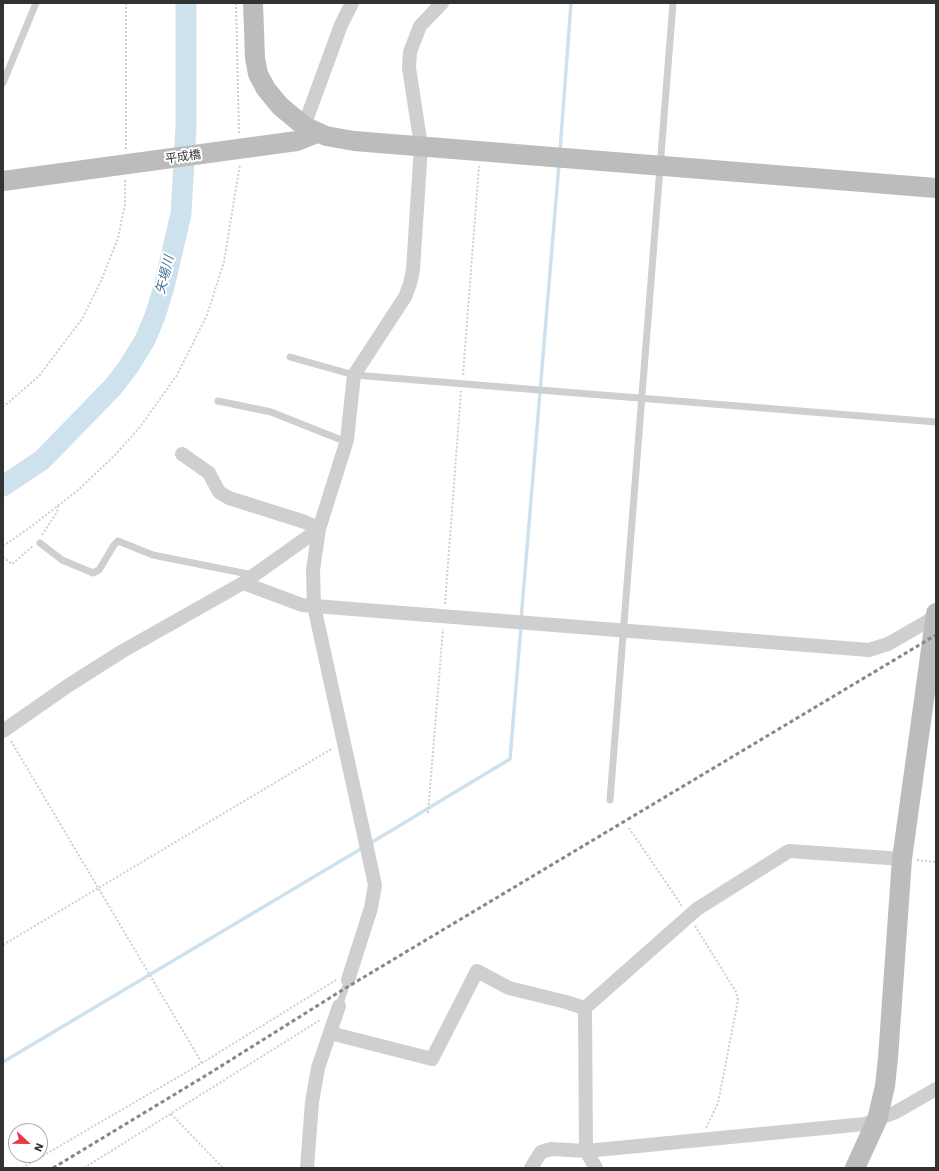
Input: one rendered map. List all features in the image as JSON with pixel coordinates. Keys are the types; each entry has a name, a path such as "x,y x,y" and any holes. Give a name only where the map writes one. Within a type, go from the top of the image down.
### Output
{"street":[{"path":"253,3 255,58 258,74 266,89 280,106 310,130 354,141 936,188"},
{"path":"310,130 341,25 352,3"},
{"path":"348,977 371,908 375,885 314,606 313,570 319,529 347,440 354,375 405,297 410,284 413,270 421,146 409,68 410,52 420,26 442,3"},
{"name":"平成橋","path":"3,181 128,164 237,158 298,141 310,130"},
{"path":"182,454 209,473 219,492 229,498 305,522 319,529"},
{"path":"3,730 68,684 249,579 319,529"},
{"path":"249,579 302,605 869,650 888,644 936,617"},
{"path":"855,1168 877,1120 885,1086 902,859 936,612"},
{"path":"596,1168 586,1151 584,1008 689,916 789,850 902,859"},
{"path":"330,1033 432,1059 477,971 508,988 566,1002 584,1008"},
{"path":"308,1168 312,1102 318,1068 337,1009"},
{"path":"531,1168 541,1152 551,1149 586,1151 865,1124 896,1112 936,1089"}],"lane":[{"path":"3,83 36,3"},
{"path":"610,800 673,3"},
{"path":"290,357 354,375 642,397 936,422"},
{"path":"218,401 272,412 339,439 347,440"},
{"path":"40,543 62,560 93,573 99,570 118,541 154,554 249,579"},
{"path":"337,1009 348,977"}],"path":[{"path":"3,407 39,376 82,319 101,281 118,238 125,204 128,164 126,3"},
{"path":"236,3 238,131"},
{"path":"428,813 481,151"},
{"path":"3,546 28,529 77,491 115,455 140,427 177,375 207,314 224,262 237,158"},
{"path":"3,558 12,564"},
{"path":"3,730 99,888 202,1063"},
{"path":"3,945 344,741"},
{"path":"629,828 689,916 736,992 738,1000 718,1103 701,1140"},
{"path":"902,859 936,862"},
{"path":"22,1168 202,1063 343,975 348,977"},
{"path":"84,1168 337,1009"},
{"path":"171,1114 223,1168"}],"waterway":[{"name":"矢場川","path":"3,486 42,460 113,387 129,366 145,340 155,316 164,287 181,214 186,127 186,3"},
{"path":"560,151 571,3"},
{"path":"521,620 559,164"},
{"path":"369,844 510,759 521,626"},
{"path":"3,1062 364,847"}],"railway":[{"path":"53,1168 210,1073 344,989 936,635"}]}
